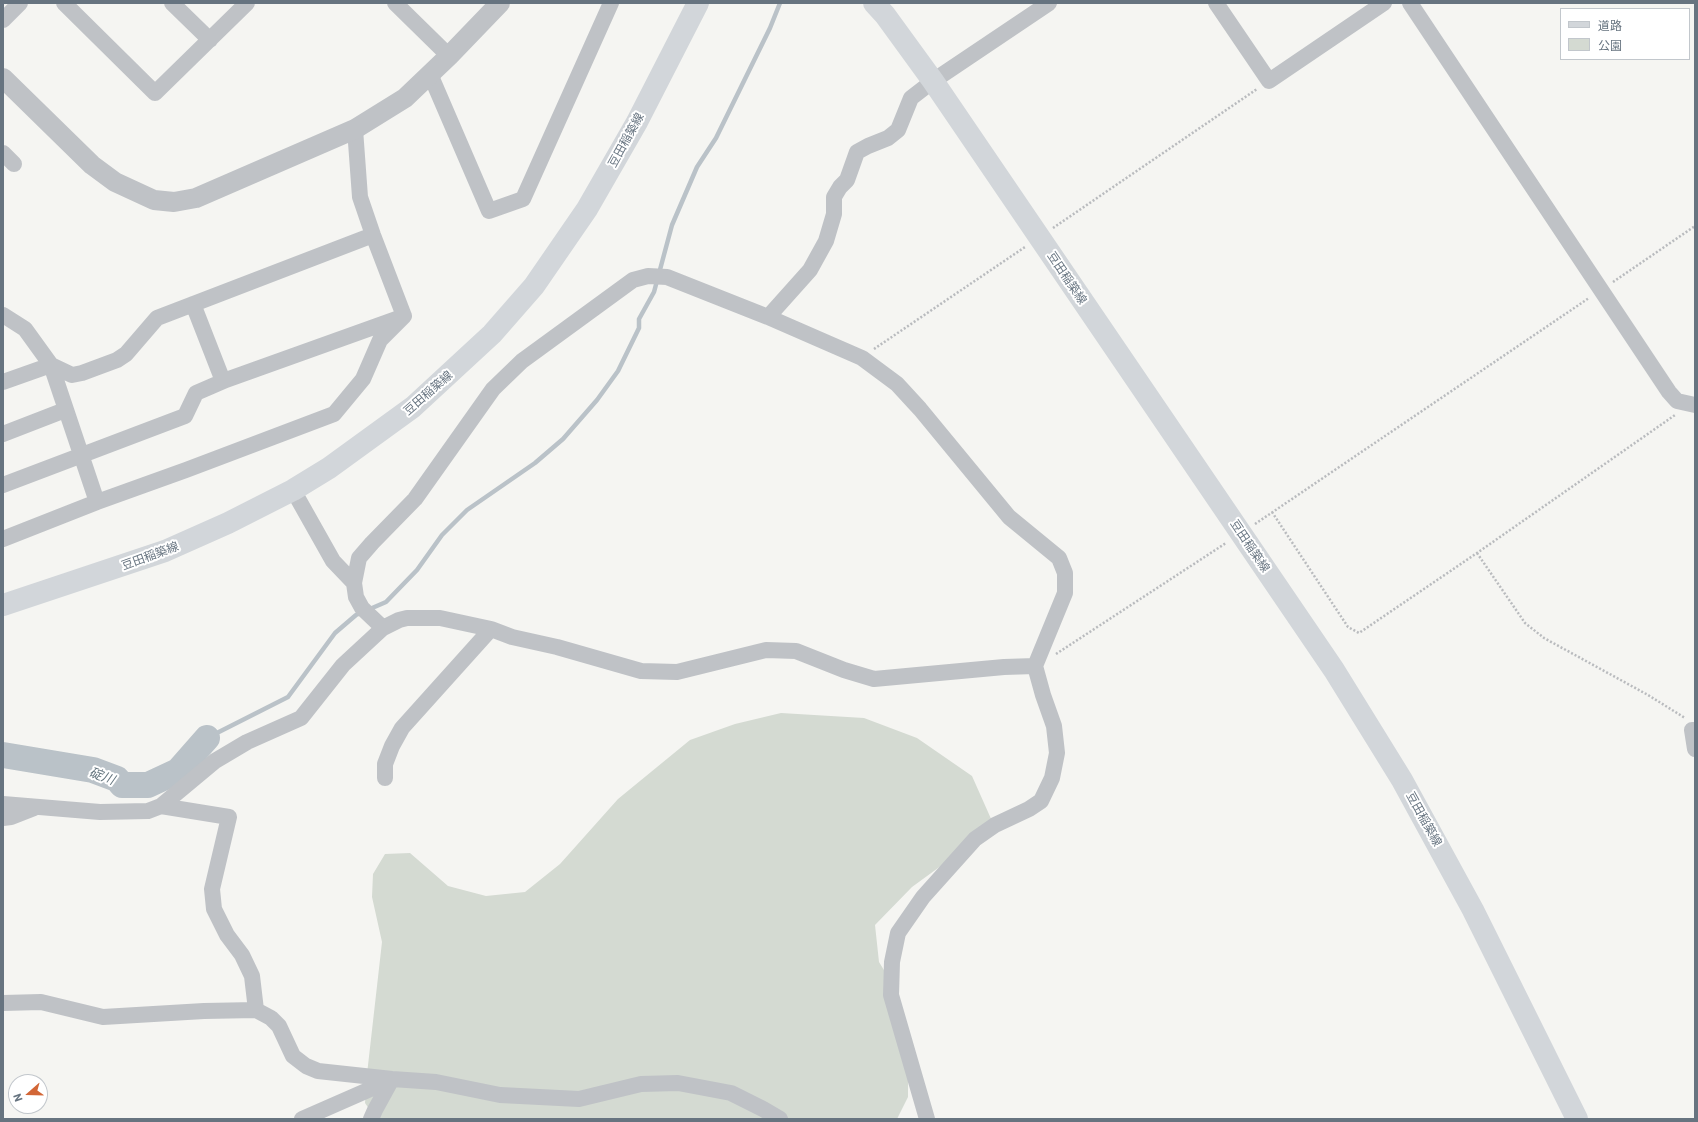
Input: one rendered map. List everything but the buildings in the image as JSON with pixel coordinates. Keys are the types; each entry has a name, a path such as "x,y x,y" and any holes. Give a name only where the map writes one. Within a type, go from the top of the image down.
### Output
{"main road":[{"name":"豆田稲築線","path":"3,605 166,551 228,523 293,490 335,463 413,407 492,334 534,286 587,210 637,122 698,3"},
{"name":"豆田稲築線","path":"877,4 933,81 1334,670 1402,780 1473,910 1577,1119"}],"street":[{"path":"3,20 20,3"},
{"path":"64,3 155,93 247,3"},
{"path":"172,3 210,40"},
{"path":"395,3 449,56"},
{"path":"3,78 92,165 115,182 154,200 174,202 196,198 355,129 405,98 449,56 500,3"},
{"path":"430,74 489,211 523,199 611,3"},
{"path":"768,317 810,270 826,241 834,214 834,197 840,187 847,180 857,152 888,138 898,130 911,98 933,81 1049,3"},
{"path":"1216,3 1269,81 1384,3"},
{"path":"1410,3 1602,289 1669,392 1677,401 1693,405"},
{"path":"355,129 360,197 404,316"},
{"path":"3,382 51,365 72,375 82,373 117,360 126,354 157,318 373,235"},
{"path":"383,628 362,608 356,597 354,583 359,558 415,499 493,389 522,361 633,280 648,276 667,278 768,317 862,358 897,384 1009,517 1059,558 1065,573 1065,593 1035,666 1042,695 1054,726 1056,753 1052,778 1041,801 1029,809 995,825 976,839 923,898 898,933 892,962 891,995 927,1119"},
{"path":"193,304 223,381"},
{"path":"3,485 185,416 196,393 223,381 404,316"},
{"path":"3,539 97,502 334,414 363,379 380,340 404,316"},
{"path":"7,322 25,329 51,365 80,456 97,502"},
{"path":"3,434 65,410"},
{"path":"293,490 333,561 354,583"},
{"path":"3,804 100,812 148,811 161,806 215,761 247,742 301,718 343,665 383,628 399,620 407,618 440,618 557,647 641,671 677,672 766,650 796,651 874,680 1004,667 1035,666"},
{"path":"384,778 385,764 392,746 402,728 491,630"},
{"path":"1694,730 1695,749"},
{"path":"161,806 229,817 212,889 214,909 227,935 242,955 252,976 256,1010"},
{"path":"3,818 11,818 38,807"},
{"path":"3,1003 41,1002 103,1017 204,1010 256,1010 271,1018 279,1026 293,1056 306,1066 318,1071 436,1082 500,1096 579,1099 641,1084 678,1083 731,1093 780,1119"},
{"path":"302,1119 392,1079"},
{"path":"371,1119 392,1079"}],"path":[{"path":"862,358 1269,81"},
{"path":"1035,666 1063,651 1242,533 1695,226"},
{"path":"1272,512 1348,627 1358,633 1693,405"},
{"path":"1477,553 1525,623 1544,638 1654,699 1685,719 1694,730"}],"green space":[{"path":"781,713 864,718 917,738 972,776 992,821 949,860 912,887 875,925 879,962 898,993 908,1051 908,1097 897,1119 376,1119 365,1103 382,942 372,897 373,874 385,854 410,853 448,886 486,896 525,892 560,864 618,799 690,740 735,724"}],"waterway":[{"path":"207,738 288,697 335,633 356,615 386,602 417,570 442,535 467,510 535,463 563,439 597,400 618,371 639,328 639,319 654,292 672,225 697,167 716,138 770,28 780,3"},
{"name":"碇川","path":"3,755 93,770 117,779 122,785 148,785 178,771 207,738"}]}
